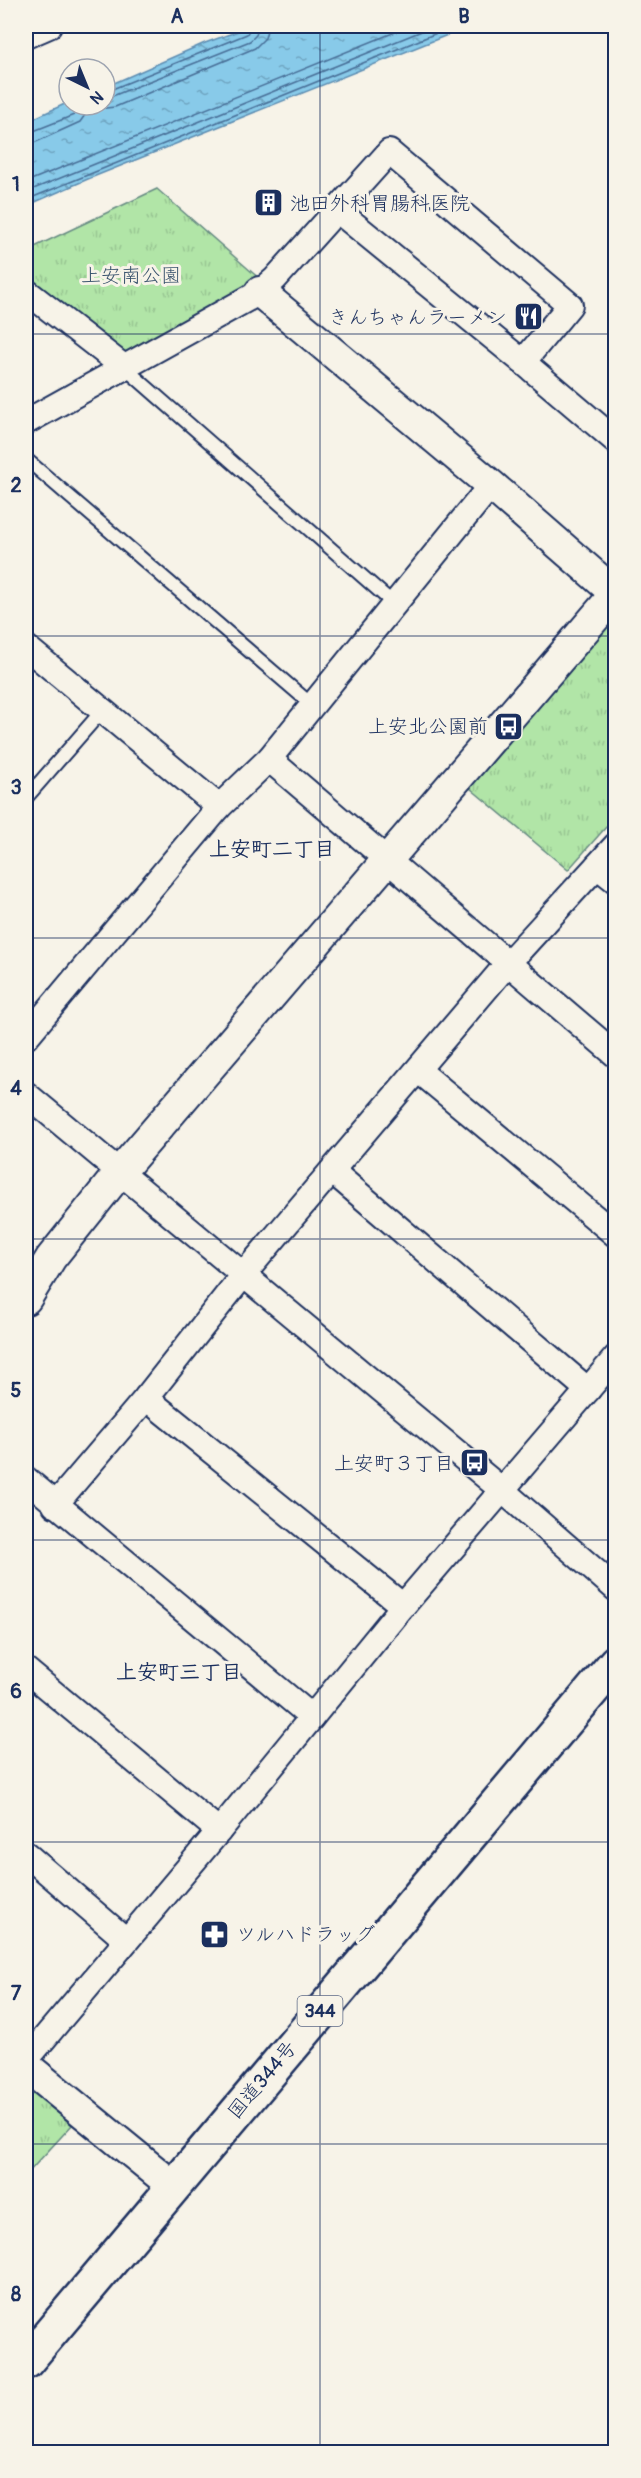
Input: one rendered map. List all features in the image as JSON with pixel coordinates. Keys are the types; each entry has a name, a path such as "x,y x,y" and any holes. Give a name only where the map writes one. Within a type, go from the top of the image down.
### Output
{"highway":[{"name":"国道344号","path":"26,2362 615,1662"}],"street":[{"path":"26,36 49,26"},
{"path":"26,422 260,292 338,211 388,152 570,305 523,362"},
{"path":"338,211 523,362 615,441"},
{"path":"26,291 124,368"},
{"path":"26,1299 51,1258 119,1173 615,594 491,485 260,292"},
{"path":"26,1037 219,807 269,759 491,485"},
{"path":"26,647 101,712 219,807"},
{"path":"269,759 615,1055"},
{"path":"55,1505 146,1398 243,1275 508,963 606,874 615,845"},
{"path":"418,1070 615,1235"},
{"path":"26,1094 502,1490 615,1589"},
{"path":"332,1171 588,1390"},
{"path":"26,2060 219,1831 403,1606 615,1357"},
{"path":"146,1398 403,1606"},
{"path":"26,1479 312,1717"},
{"path":"26,1670 219,1831"},
{"path":"26,1854 126,1940"},
{"path":"26,2066 173,2186"}],"lane":[{"path":"124,368 394,604"},
{"path":"26,459 312,705"},
{"path":"26,798 101,712"}],"green space":[{"name":"上安南公園","path":"157,189 261,280 122,355 26,274 26,251"},
{"path":"615,616 615,817 568,870 465,784"},
{"path":"26,2085 72,2125 26,2175"}],"water":[{"path":"252,26 470,26 26,206 26,122 57,108 57,117 117,117 117,82 205,43"}],"place":[{"name":"池田外科胃腸科医院","path":"269,203"},
{"name":"きんちゃんラーメン","path":"528,317"},
{"name":"上安北公園前","path":"509,726"},
{"name":"上安町３丁目","path":"475,1463"},
{"name":"ツルハドラッグ","path":"215,1934"}],"district":[{"name":"上安町二丁目","path":"272,849"},
{"name":"上安町三丁目","path":"179,1672"}]}
